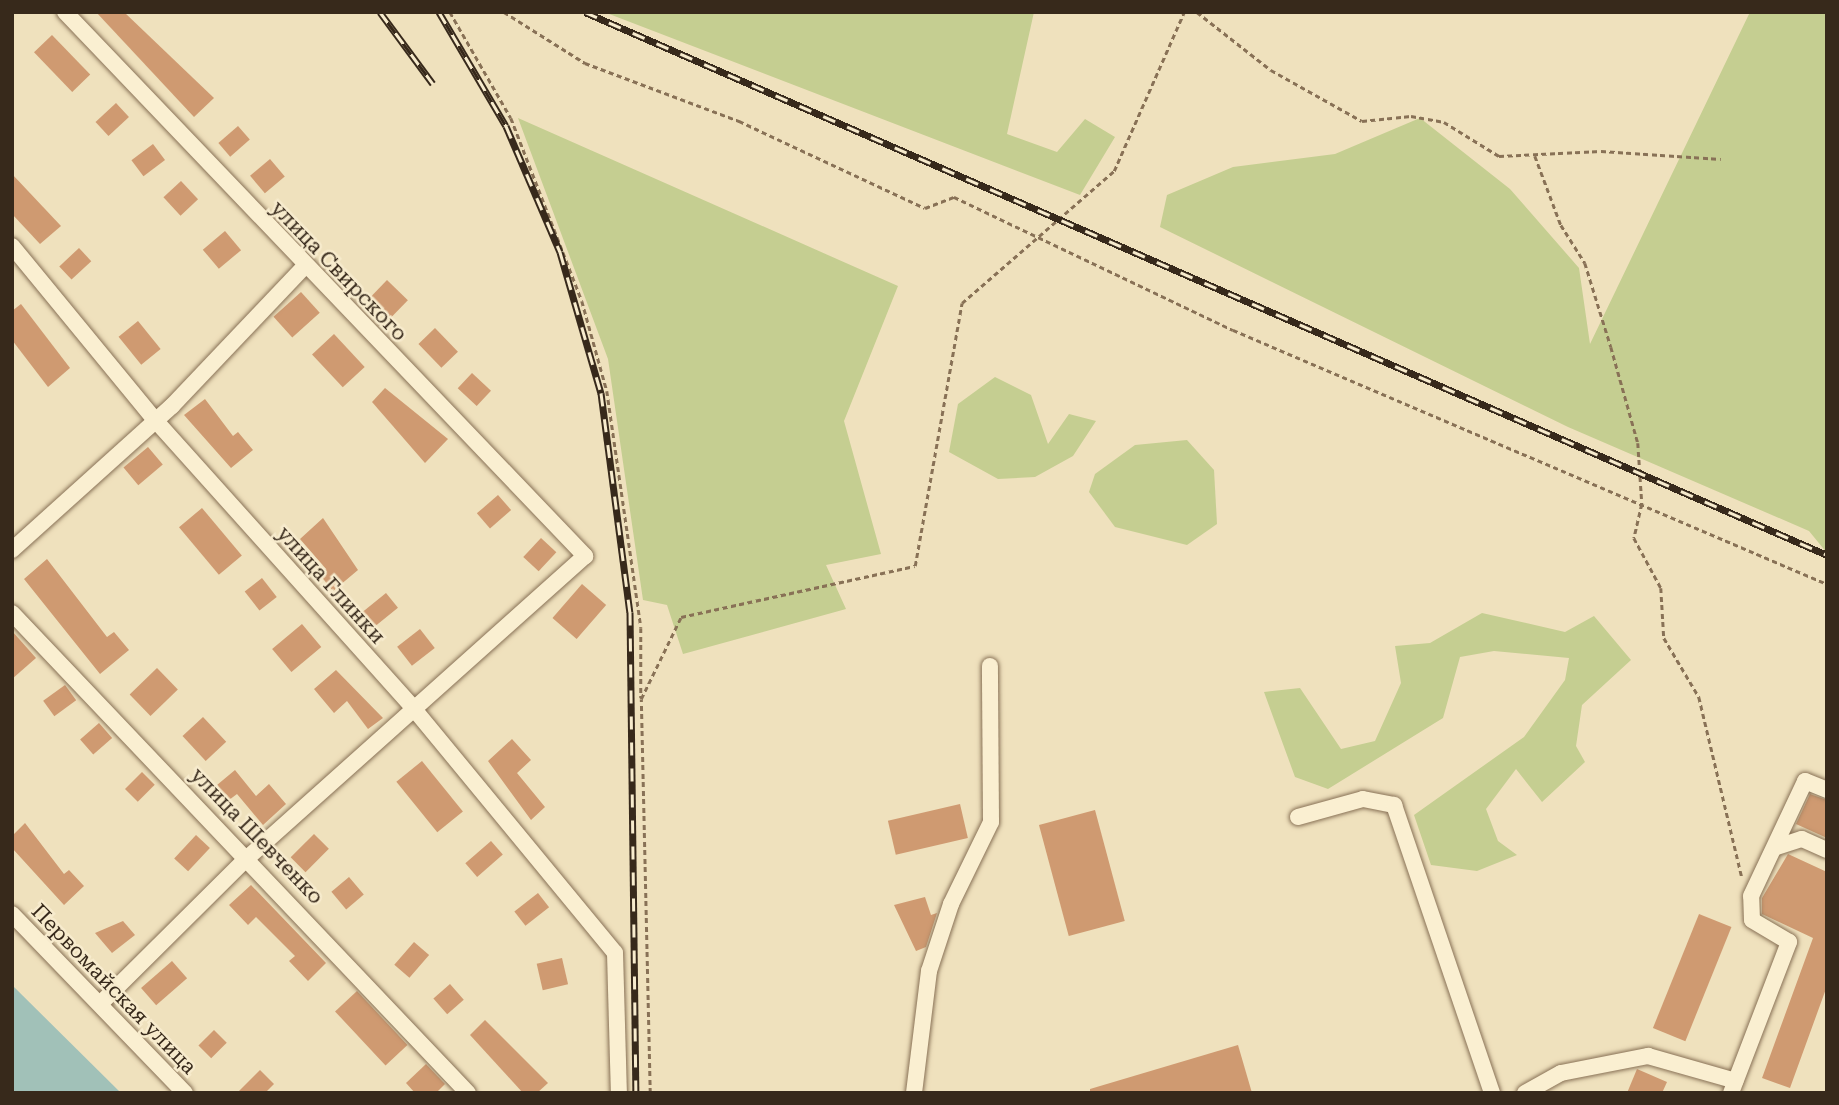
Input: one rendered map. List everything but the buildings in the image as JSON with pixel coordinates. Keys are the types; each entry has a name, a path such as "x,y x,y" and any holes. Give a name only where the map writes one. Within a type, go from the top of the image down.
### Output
{"street":[{"name":"улица Свирского","path":"65,12 304,267 585,556 414,709"},
{"name":"улица Глинки","path":"12,246 156,421 414,709 614,953 620,1093"},
{"path":"12,550 156,421 304,267"},
{"name":"улица Шевченко","path":"12,612 249,856 468,1093"},
{"path":"914,1093 929,971 951,904 991,822 990,666"},
{"path":"100,1004 249,856 414,709"},
{"path":"1525,1093 1561,1073 1648,1056 1733,1087 1789,942 1752,920 1751,896 1777,847 1805,781 1827,790"},
{"path":"1298,817 1363,799 1394,805 1492,1093"},
{"path":"1777,847 1802,839 1827,850"},
{"name":"Первомайская улица","path":"12,914 185,1093"}],"path":[{"path":"450,12 511,118 582,301 607,391 641,628 650,1093"},
{"path":"504,12 585,63 739,121 925,208 954,197 1233,330 1827,584"},
{"path":"641,699 681,617 915,566 962,303 1114,171 1184,12"},
{"path":"1197,12 1271,70 1362,121 1411,116 1444,122 1499,156 1601,151 1721,159"},
{"path":"1535,156 1561,225 1585,263 1611,346 1638,443 1642,504 1634,538 1661,588 1664,638 1699,697 1732,853 1751,896"}],"green space":[{"path":"604,12 1034,12 1007,134 1057,152 1085,119 1115,137 1080,195"},
{"path":"1750,12 1827,12 1827,553 1809,531 1568,427 1160,227 1167,195 1233,167 1335,154 1420,118 1510,189 1579,268 1590,344"},
{"path":"518,118 898,286 844,421 881,554 826,565 846,609 683,654 667,605 643,600 608,359"},
{"path":"995,377 1031,395 1048,444 1069,414 1096,421 1073,456 1035,477 998,479 949,452 958,404"},
{"path":"1187,440 1214,470 1217,524 1187,545 1115,527 1089,492 1095,474 1135,445"},
{"path":"1482,613 1565,632 1594,616 1631,660 1582,705 1576,746 1585,762 1542,802 1516,769 1486,809 1498,841 1517,855 1477,871 1431,865 1414,815 1524,737 1565,680 1569,658 1494,651 1460,657 1443,718 1328,789 1295,777 1264,692 1300,688 1341,749 1375,741 1401,683 1395,646 1430,643"}],"water":[{"path":"12,985 121,1093 12,1093"}],"railway":[{"path":"380,12 433,84"},
{"path":"439,12 506,126 560,252 601,393 630,612 636,1093"},
{"path":"585,12 1827,555"}]}
